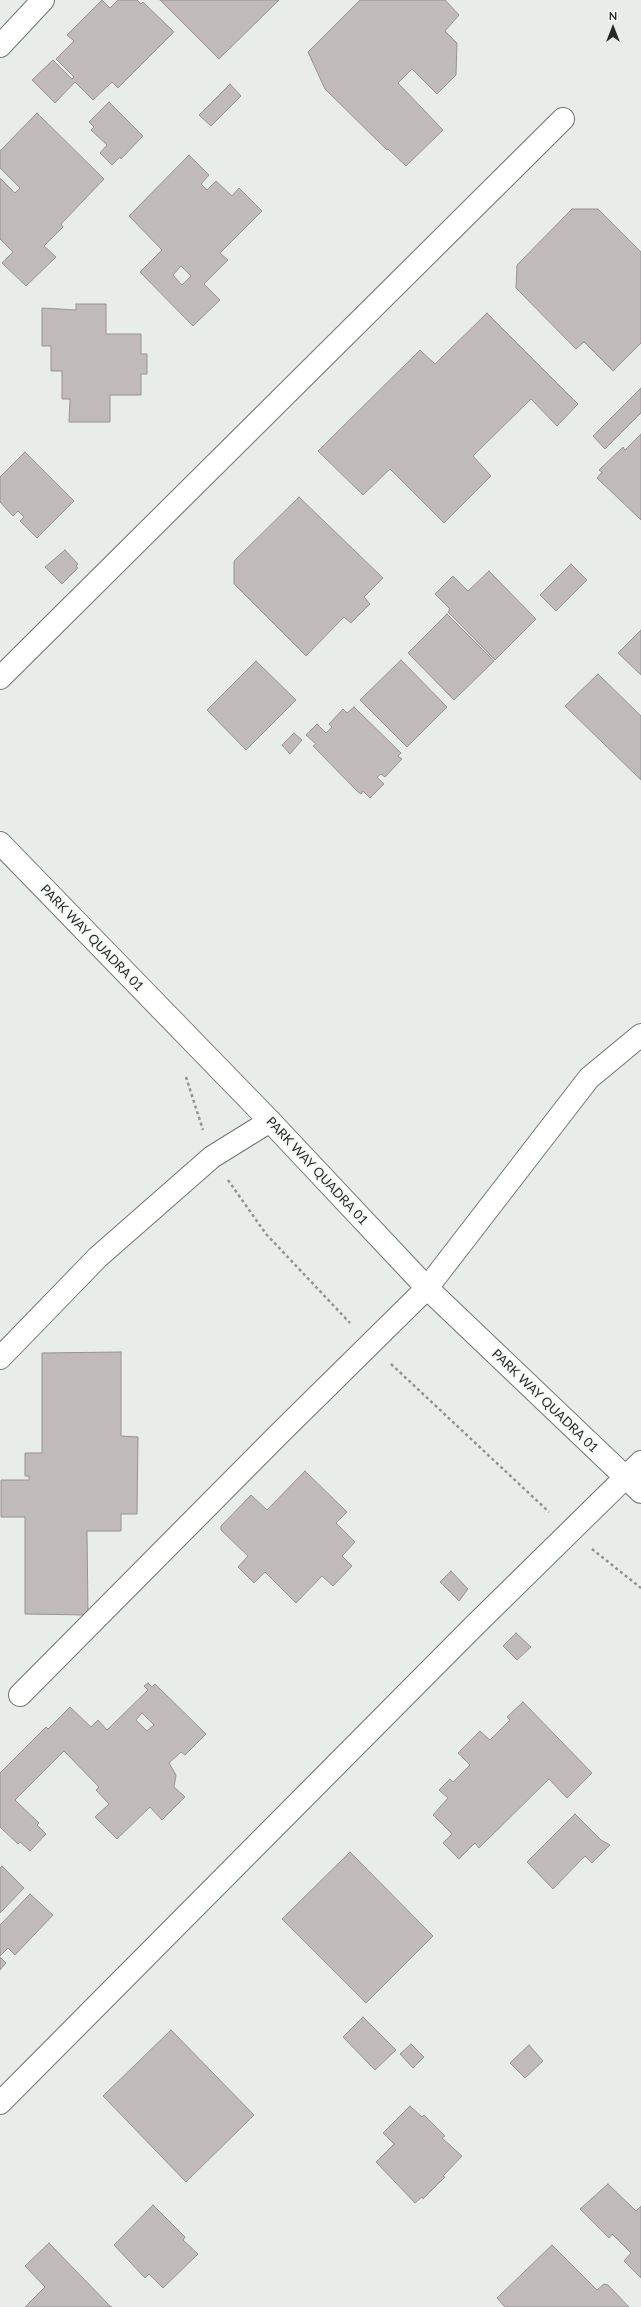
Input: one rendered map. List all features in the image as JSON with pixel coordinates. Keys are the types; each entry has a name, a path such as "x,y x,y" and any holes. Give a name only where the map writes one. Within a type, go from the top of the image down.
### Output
{"street":[{"path":"0,46 43,0"},
{"path":"0,678 563,119"},
{"name":"PARK WAY QUADRA 01","path":"0,843 270,1121 427,1288 634,1485"},
{"path":"20,1695 427,1288 589,1078 641,1035"},
{"path":"0,1358 98,1257 212,1157 270,1121"},
{"path":"0,2103 473,1627 571,1533 634,1485 641,1462"}],"path":[{"path":"185,1073 212,1157 266,1234 370,1345 571,1533 641,1588"}],"building":[{"path":"102,0 110,8 118,0 137,0 141,4 143,2 174,32 118,88 112,82 93,100 75,82 55,103 32,80 53,60 72,79 74,77 56,59 74,41 67,35"},
{"path":"160,0 279,0 219,59"},
{"path":"360,0 445,0 459,15 445,31 457,43 456,75 437,94 412,69 398,83 443,130 406,166 388,149 387,150 325,89 308,52"},
{"path":"230,84 241,96 211,126 199,115"},
{"path":"109,102 143,136 121,159 120,157 112,165 100,153 107,145 91,130 94,127 89,122"},
{"path":"37,113 104,179 61,224 63,227 44,246 56,257 26,286 2,263 13,252 0,239 0,178 15,193 20,188 0,168 0,151"},
{"path":"189,155 209,175 201,184 207,190 216,181 232,196 239,188 262,211 220,253 228,260 204,284 220,300 193,326 140,272 162,250 129,216","holes":["181,266 191,276 182,285 173,275"]},
{"path":"572,209 598,209 641,252 641,343 613,371 584,342 576,349 516,288 517,265"},
{"path":"76,304 106,304 106,334 141,334 141,354 147,354 147,374 141,374 141,395 110,395 110,422 69,422 70,399 62,399 62,371 51,371 51,346 42,346 42,308 76,310"},
{"path":"487,313 578,404 557,426 531,399 473,456 491,476 444,523 390,469 363,495 318,451 420,350 435,364"},
{"path":"641,388 641,413 605,449 593,436"},
{"path":"641,434 641,520 597,478 602,472 599,470 623,447 625,450"},
{"path":"25,452 74,501 37,538 20,521 24,517 18,511 13,516 0,502 0,477"},
{"path":"299,497 383,578 364,597 370,604 351,623 344,617 306,656 234,584 234,561"},
{"path":"65,550 78,564 76,566 78,568 62,584 45,567"},
{"path":"571,564 587,580 556,611 540,595"},
{"path":"489,571 536,619 495,660 448,612 450,609 435,594 453,576 468,591"},
{"path":"447,614 494,661 454,700 408,653"},
{"path":"641,630 641,675 618,653"},
{"path":"401,660 447,707 407,747 360,700"},
{"path":"256,661 296,700 246,750 207,710"},
{"path":"598,674 641,716 641,780 565,706"},
{"path":"354,707 401,753 398,756 402,759 385,777 381,774 377,777 384,784 370,798 363,791 361,794 358,792 313,746 316,744 306,735 317,724 326,733 332,727 329,724 343,709 347,713"},
{"path":"294,733 302,740 290,754 282,745"},
{"path":"121,1352 121,1436 138,1437 137,1514 121,1514 121,1531 87,1531 88,1615 25,1614 25,1517 1,1517 1,1480 29,1480 29,1476 25,1476 25,1453 42,1453 42,1353"},
{"path":"305,1471 347,1512 336,1523 355,1542 342,1556 352,1566 333,1586 322,1576 296,1603 265,1572 254,1583 238,1567 248,1556 221,1530 221,1526 251,1495 267,1510"},
{"path":"451,1571 468,1589 459,1601 440,1582"},
{"path":"516,1633 531,1647 517,1660 503,1646"},
{"path":"148,1683 152,1687 155,1684 206,1734 185,1755 181,1752 169,1763 176,1775 174,1787 185,1797 162,1820 150,1807 117,1839 95,1817 109,1804 96,1790 99,1787 64,1751 15,1800 39,1823 37,1825 46,1834 30,1851 20,1842 18,1844 0,1827 0,1773 46,1727 48,1729 70,1707 91,1727 98,1720 107,1730 148,1690 144,1686","holes":["142,1713 154,1725 147,1731 136,1720"]},
{"path":"523,1702 592,1773 567,1798 549,1779 479,1848 475,1843 459,1859 443,1843 452,1834 433,1815 448,1798 439,1790 450,1779 453,1782 470,1765 458,1753 480,1731 490,1740 510,1720 507,1717"},
{"path":"575,1814 601,1840 610,1845 592,1863 585,1856 553,1889 527,1862"},
{"path":"350,1852 433,1936 366,2003 282,1919"},
{"path":"2,1866 24,1888 0,1913 0,1868"},
{"path":"30,1894 53,1915 15,1955 8,1948 0,1956 0,1925"},
{"path":"0,1957 6,1963 0,1970"},
{"path":"363,2017 396,2050 375,2070 343,2037"},
{"path":"171,2030 254,2115 186,2182 103,2096"},
{"path":"411,2044 424,2057 413,2068 400,2054"},
{"path":"529,2045 543,2061 525,2078 510,2063"},
{"path":"410,2106 422,2117 424,2115 445,2136 442,2138 462,2156 443,2176 445,2177 423,2199 422,2197 415,2203 376,2162 394,2144 383,2133"},
{"path":"608,2184 636,2211 641,2206 641,2278 624,2261 631,2253 612,2234 609,2238 580,2209"},
{"path":"153,2205 185,2237 183,2240 198,2254 163,2288 149,2274 145,2278 114,2245"},
{"path":"49,2243 112,2307 25,2307 45,2287 25,2266"},
{"path":"552,2245 597,2290 604,2284 608,2285 629,2307 505,2307 497,2298"}]}
